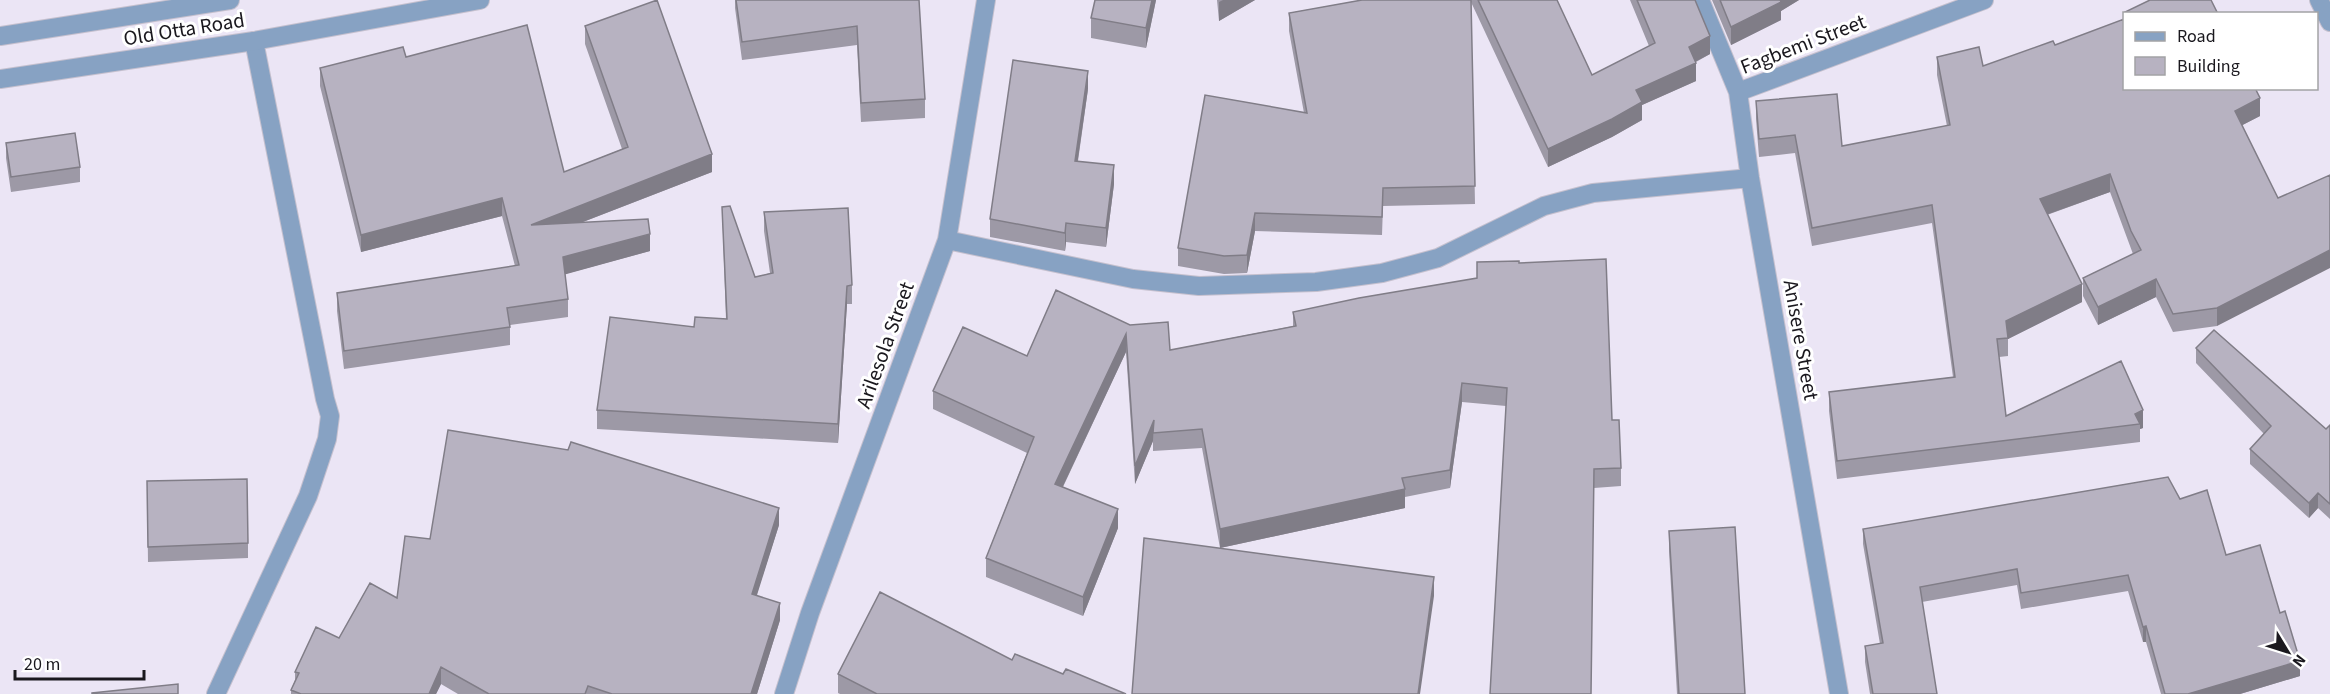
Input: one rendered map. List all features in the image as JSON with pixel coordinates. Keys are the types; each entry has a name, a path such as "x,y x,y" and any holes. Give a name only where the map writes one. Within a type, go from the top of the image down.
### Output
{"street":[{"name":"Old Otta Road","path":"0,36 230,0"},
{"name":"Old Otta Road","path":"0,79 254,41 480,0"},
{"name":"Arilesola Street","path":"784,694 810,613 947,240 986,0"},
{"name":"Anisere Street","path":"1701,0 1738,92 1750,178 1839,694"},
{"name":"Fagbemi Street","path":"1738,92 1984,0"},
{"path":"2319,0 2330,21"},
{"path":"216,694 308,496 327,439 330,416 254,41"},
{"path":"947,240 1132,279 1199,286 1316,282 1382,273 1438,258 1544,207 1593,193 1750,178"}],"building":[{"path":"657,0 712,154 531,225 648,219 650,234 563,257 568,299 507,308 510,327 344,351 337,293 519,265 502,198 361,235 320,68 403,47 406,57 527,25 564,172 628,147 585,26"},
{"path":"736,0 919,0 925,99 861,103 857,26 742,42"},
{"path":"1095,0 1152,0 1146,28 1091,18"},
{"path":"1362,0 1471,0 1475,186 1383,188 1382,217 1255,213 1247,255 1224,256 1178,248 1205,95 1307,113 1289,13"},
{"path":"1478,0 1557,0 1592,75 1655,43 1637,0 1695,0 1710,36 1689,47 1696,63 1636,90 1642,102 1548,149"},
{"path":"1720,0 1780,0 1781,2 1731,27"},
{"path":"2150,0 2211,0 2217,12 2125,12"},
{"path":"2123,19 2123,90 2256,90 2260,98 2235,111 2278,198 2330,175 2330,250 2217,308 2173,314 2156,279 2098,307 2083,278 2141,250 2131,231 2110,174 2040,199 2082,284 2006,321 2008,338 1997,339 2006,416 2121,361 2143,410 2135,414 2140,424 1837,461 1829,392 1955,377 1932,205 1812,228 1795,135 1759,139 1756,101 1837,94 1842,146 1950,125 1937,57 1979,47 1983,66 2053,41 2055,45"},
{"path":"1013,60 1088,71 1075,161 1114,165 1106,228 1066,223 1065,233 990,219"},
{"path":"75,133 80,167 11,177 6,143"},
{"path":"730,206 755,277 773,273 764,212 848,208 852,285 847,286 838,424 597,410 610,317 694,327 695,317 727,319 722,207"},
{"path":"1606,259 1612,420 1619,420 1621,468 1594,469 1591,694 1490,694 1507,388 1462,383 1450,470 1402,478 1405,489 1220,529 1202,429 1153,433 1154,420 1135,466 1126,334 1055,484 1118,509 1083,597 986,558 1034,437 933,391 963,327 1027,356 1056,290 1130,325 1168,322 1170,350 1296,326 1293,312 1477,278 1477,262 1519,261 1519,263"},
{"path":"2214,330 2326,429 2330,425 2330,504 2318,493 2309,503 2250,449 2271,426 2196,348"},
{"path":"448,430 568,450 571,442 779,508 752,594 780,603 751,694 612,694 588,686 585,694 489,694 441,667 429,694 301,694 291,690 299,673 295,672 316,627 339,638 370,583 397,598 405,536 430,539"},
{"path":"2168,477 2180,499 2207,490 2226,555 2260,545 2280,613 2285,611 2300,661 2188,694 2165,694 2146,626 2143,627 2128,575 2021,593 2017,569 1920,587 1937,694 1873,694 1865,646 1883,643 1863,529"},
{"path":"247,479 248,543 148,547 147,481"},
{"path":"1735,527 1745,694 1679,694 1669,531"},
{"path":"1144,538 1434,577 1418,694 1132,694"},
{"path":"880,592 1012,660 1015,654 1063,674 1066,669 1126,694 877,694 838,674"},
{"path":"178,684 178,694 92,694 92,693"}]}
